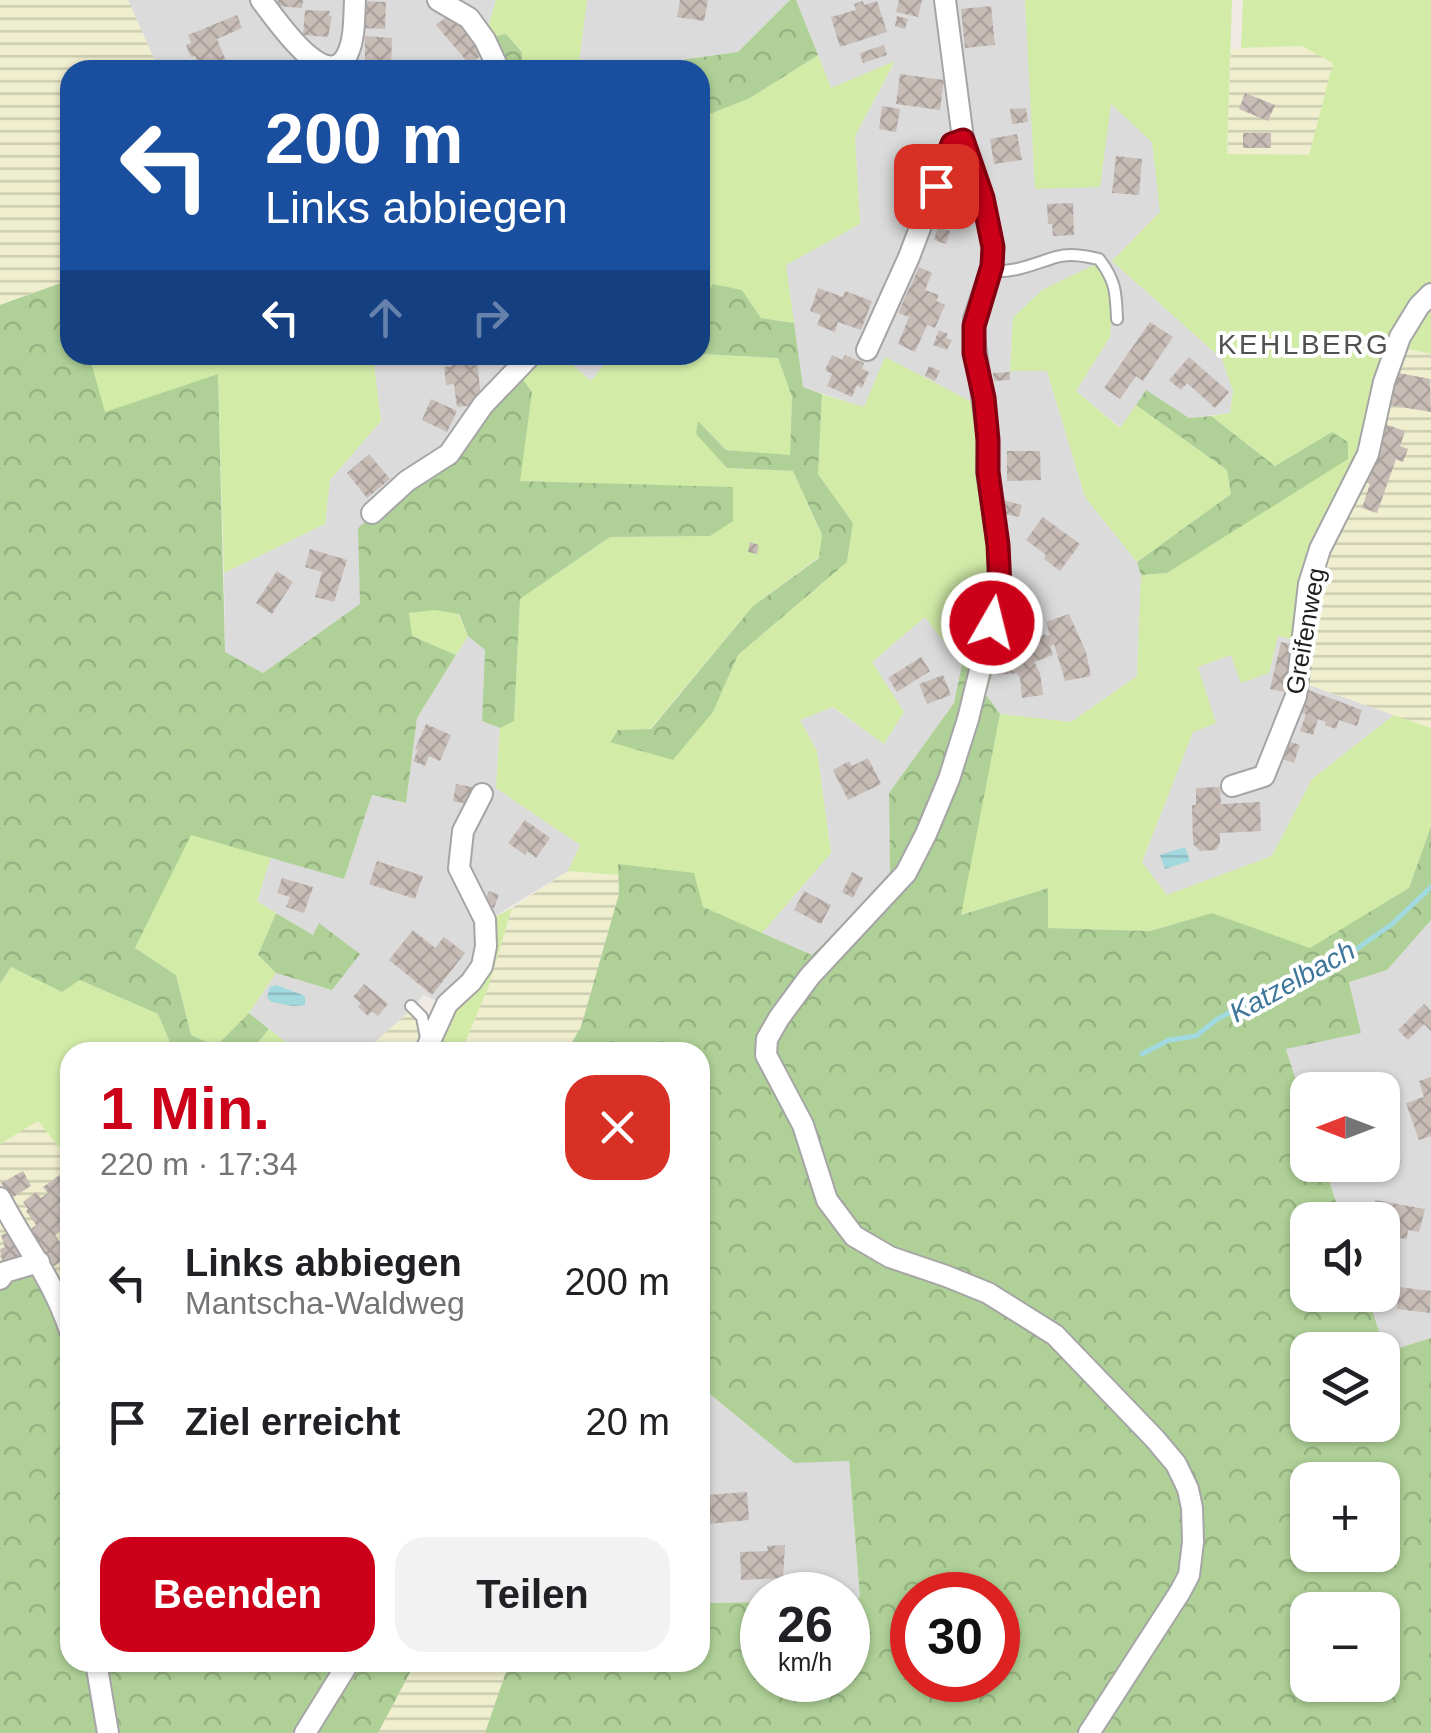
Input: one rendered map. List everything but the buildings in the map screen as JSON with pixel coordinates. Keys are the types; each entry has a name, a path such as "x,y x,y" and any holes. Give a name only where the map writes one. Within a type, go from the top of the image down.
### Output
{"street":[{"path":"261,0 312,60"},
{"path":"343,60 348,52 355,0"},
{"path":"438,0 469,18 494,60"},
{"path":"945,0 963,140 983,198 993,247 990,271 974,319 974,337 988,440 1000,588 968,719 949,780 926,834 906,873 794,997 770,1032 766,1048 769,1062 803,1125 827,1200 854,1236 890,1257 988,1293 1055,1334 1155,1439 1176,1464 1188,1489 1193,1542 1188,1575 1089,1733"},
{"path":"867,350 909,257 952,144 963,140"},
{"name":"Greifenweg","path":"1232,786 1264,776 1296,696 1310,584 1320,548 1368,454 1384,382 1400,338 1431,294"},
{"path":"372,513 407,481 449,454 483,404 521,365"},
{"path":"429,1042 446,1004 471,982 482,966 486,946 484,920 459,868 463,831 482,794"},
{"path":"0,1198 60,1302"},
{"path":"0,1280 4,1272 39,1262"},
{"path":"98,1672 108,1733"},
{"path":"305,1733 343,1672"}],"lane":[{"path":"990,271 1015,271 1060,256 1099,259 1116,292 1116,319"},
{"path":"411,1006 422,1017 425,1042"}],"shaded area":[{"path":"128,0 496,0 487,30 500,60 155,60"},
{"path":"587,0 790,0 738,52 684,60 579,60"},
{"path":"796,0 1025,0 1029,50 1110,103 1152,141 1161,213 1112,261 1222,359 1233,391 1230,413 1189,418 1146,391 1121,428 1076,391 1110,337 1013,318 1010,370 1047,371 1085,497 1137,562 1141,575 1138,675 1071,722 1000,714 986,695 1007,625 885,358 864,407 803,387 785,265 860,224 855,136 895,62 831,88"},
{"path":"374,365 529,365 455,460 359,528 361,604 263,673 225,653 224,573 325,524 330,480 381,421"},
{"path":"573,365 604,365 591,381"},
{"path":"926,616 962,666 954,703 889,793 890,878 812,955 762,933 831,853 817,751 800,720 832,707 884,744 904,712 872,662"},
{"path":"468,636 485,650 482,721 500,728 496,788 580,845 568,871 479,926 473,970 442,1003 423,995 375,1042 286,1042 249,1013 276,973 332,990 319,924 313,935 257,901 271,857 344,879 372,795 406,803 417,718"},
{"path":"1277,636 1300,641 1303,683 1394,715 1312,779 1272,856 1167,895 1142,863 1193,731 1198,667 1232,655 1241,682"},
{"path":"1431,920 1431,1338 1400,1348 1400,1332 1379,1332 1373,1312 1400,1312 1400,1202 1336,1202 1330,1182 1400,1182 1400,1072 1294,1072 1286,1048 1360,1033 1349,981 1387,970"},
{"path":"710,1394 794,1463 849,1460 858,1572 740,1572 740,1602 710,1603"}],"green space":[{"path":"0,0 128,0 155,60 60,60 60,283 0,305"},
{"path":"496,0 587,0 579,60 522,60 522,51 506,34 491,37 487,30"},
{"path":"790,0 796,0 818,55 750,98 710,114 710,60 684,60 738,52"},
{"path":"1025,0 1232,0 1227,154 1309,155 1333,63 1302,46 1241,48 1243,0 1431,0 1431,288 1368,436 1314,544 1300,641 1278,636 1269,673 1241,683 1231,655 1198,667 1216,723 1193,732 1142,862 1167,895 1272,856 1312,779 1394,715 1431,728 1431,826 1409,888 1310,949 1212,913 1150,931 1048,928 1048,888 960,915 1000,714 1071,722 1137,676 1141,575 1167,573 1332,432 1275,466 1211,416 1230,413 1233,391 1222,359 1112,261 1160,212 1152,142 1111,104 1100,187 1035,189"},
{"path":"506,34 522,52 522,60 500,60 491,37"},
{"path":"1302,46 1334,63 1309,155 1227,155 1231,49"},
{"path":"818,55 831,88 895,61 855,136 860,224 786,265 794,323 761,318 742,290 713,285 710,289 710,114 750,98"},
{"path":"1096,264 1108,277 1113,301 1110,337 1076,391 1120,428 1136,405 1227,470 1231,494 1137,562 1085,497 1047,371 1010,371 1013,318 1042,290"},
{"path":"60,283 60,365 92,365 105,412 218,374 225,652 263,673 360,604 358,528 412,483 519,374 532,392 520,481 733,487 733,521 710,536 610,537 520,599 514,721 500,728 482,721 485,650 468,636 459,614 435,610 409,613 412,636 456,655 417,718 406,803 372,795 344,879 191,835 135,948 176,975 191,1035 207,1042 170,1042 158,1014 80,980 62,992 11,967 0,984 0,305"},
{"path":"713,284 742,290 761,318 794,323 803,387 822,394 818,474 853,523 847,562 738,655 713,712 673,760 610,742 618,730 651,729 753,606 819,558 822,535 793,471 727,468 696,434 698,421 726,450 790,455 792,397 778,358 710,355"},
{"path":"1431,304 1431,354 1400,347"},
{"path":"1400,347 1431,354 1431,728 1303,683 1314,579"},
{"path":"710,355 778,358 792,397 790,456 726,450 699,422 727,468 793,471 822,536 819,557 753,606 650,729 618,730 610,741 713,712 738,655 847,562 853,523 818,474 822,394 864,407 885,357 978,405 998,568 981,574 962,666 925,617 872,662 904,712 884,744 833,707 800,720 817,751 831,853 762,933 618,865 618,875 568,871 580,845 496,788 500,728 514,721 520,599 610,537 710,536 733,488 519,481 532,392 519,374 528,365 573,365 591,381 604,365 710,365"},
{"path":"92,365 374,365 381,421 330,480 325,524 224,573 218,375 104,413"},
{"path":"1146,390 1189,418 1211,416 1275,466 1332,432 1348,442 1348,459 1167,573 1141,575 1137,562 1231,494 1227,470 1136,405"},
{"path":"998,568 1007,625 986,695 1000,714 961,915 1048,888 1048,928 1150,931 1212,913 1310,948 1409,888 1431,826 1431,920 1387,970 1349,982 1361,1033 1286,1049 1293,1072 1290,1072 1290,1182 1330,1182 1336,1202 1290,1202 1290,1312 1373,1312 1379,1332 1290,1332 1290,1442 1400,1442 1400,1348 1431,1338 1431,1733 485,1733 506,1672 710,1672 710,1603 740,1602 740,1702 870,1702 870,1572 858,1572 849,1461 794,1463 710,1394 710,1042 572,1042 581,1027 619,894 618,864 694,873 703,907 812,955 890,878 889,793 954,703 981,573"},
{"path":"435,609 458,614 468,636 456,655 412,636 408,613"},
{"path":"191,834 271,857 257,901 276,913 258,955 276,973 249,1013 220,1042 207,1042 191,1035 176,975 135,948"},
{"path":"568,871 618,875 619,894 581,1027 572,1042 465,1042 488,988 512,908"},
{"path":"512,908 488,988 465,1042 436,1042 452,1007 480,981 489,920"},
{"path":"276,913 313,935 319,923 360,954 332,990 276,973 258,955"},
{"path":"11,967 62,992 80,980 158,1014 170,1042 60,1042 60,1148 38,1121 0,1144 0,984"},
{"path":"410,1011 422,1026 422,1042 375,1042"},
{"path":"249,1013 269,1029 258,1042 220,1042"},
{"path":"269,1029 286,1042 258,1042"},
{"path":"38,1120 60,1148 60,1306 45,1287 0,1268 0,1144"},
{"path":"0,1268 28,1274 60,1306 60,1672 410,1672 378,1733 0,1733"},
{"path":"410,1672 506,1672 485,1733 378,1733"}],"water":[{"path":"1185,847 1190,861 1165,869 1160,855"},
{"path":"277,985 305,996 305,1005 271,1002 267,997 270,987"}],"waterway":[{"name":"Katzelbach","path":"1142,1054 1169,1040 1196,1036 1236,1009 1338,962 1392,924 1431,887"}],"district":[{"name":"KEHLBERG","path":"1304,344"}],"route":[{"path":"936,186 952,144 963,140 983,198 993,247 992,266 974,326 998,545 1000,588 992,623"}]}
